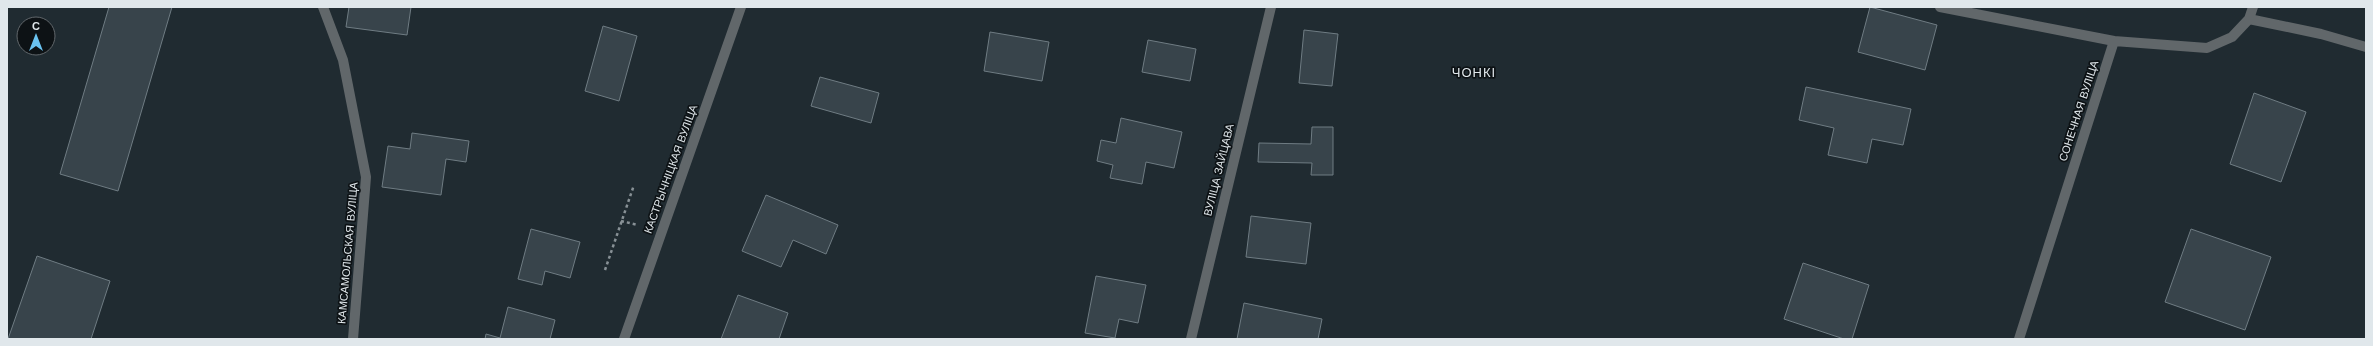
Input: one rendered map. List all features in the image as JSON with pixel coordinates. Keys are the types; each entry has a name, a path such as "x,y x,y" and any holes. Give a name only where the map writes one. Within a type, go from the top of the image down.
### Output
{"street":[{"name":"КАМСАМОЛЬСКАЯ ВУЛІЦА","path":"323,7 342,60 366,177 353,339"},
{"name":"КАСТРЫЧНІЦКАЯ ВУЛІЦА","path":"624,339 741,7"},
{"name":"ВУЛІЦА ЗАЙЦАВА","path":"1190,339 1271,7"},
{"path":"1940,7 2114,41 2207,48 2232,37 2249,19 2253,7"},
{"path":"2249,19 2320,34 2366,47"},
{"name":"СОНЕЧНАЯ ВУЛІЦА","path":"2019,339 2114,41"}],"path":[{"path":"605,270 634,185"}],"building":[{"path":"109,7 172,7 118,191 60,174"},
{"path":"349,7 411,7 407,35 346,27"},
{"path":"1870,7 1937,25 1925,70 1858,52"},
{"path":"603,26 637,36 619,101 585,91"},
{"path":"1304,30 1338,34 1332,86 1299,83"},
{"path":"990,32 1049,42 1042,81 984,71"},
{"path":"1148,40 1196,49 1190,81 1142,72"},
{"path":"820,77 879,93 871,123 811,106"},
{"path":"1806,87 1911,109 1903,145 1872,139 1867,163 1828,155 1834,128 1799,120"},
{"path":"2254,93 2306,112 2281,182 2230,164"},
{"path":"1121,118 1182,132 1174,168 1146,162 1142,184 1110,178 1113,165 1097,161 1101,140 1116,143"},
{"path":"1312,127 1333,127 1333,175 1311,175 1312,163 1258,162 1259,143 1311,144"},
{"path":"412,133 469,141 466,162 446,159 441,195 382,187 388,146 410,149"},
{"path":"766,195 838,225 826,254 793,240 781,267 742,251"},
{"path":"1251,216 1311,223 1306,264 1246,257"},
{"path":"531,229 580,242 570,278 545,271 542,285 518,279"},
{"path":"2191,229 2271,257 2245,330 2165,302"},
{"path":"37,256 110,281 91,339 8,339"},
{"path":"1803,263 1869,285 1852,339 1844,339 1784,319"},
{"path":"1096,276 1146,285 1138,323 1119,319 1115,338 1085,333"},
{"path":"738,295 788,313 779,339 721,339"},
{"path":"1244,303 1322,319 1318,339 1237,339"},
{"path":"508,307 555,320 550,339 485,339 486,334 500,338"}],"district":[{"name":"ЧОНКІ","path":"1474,72"}]}
